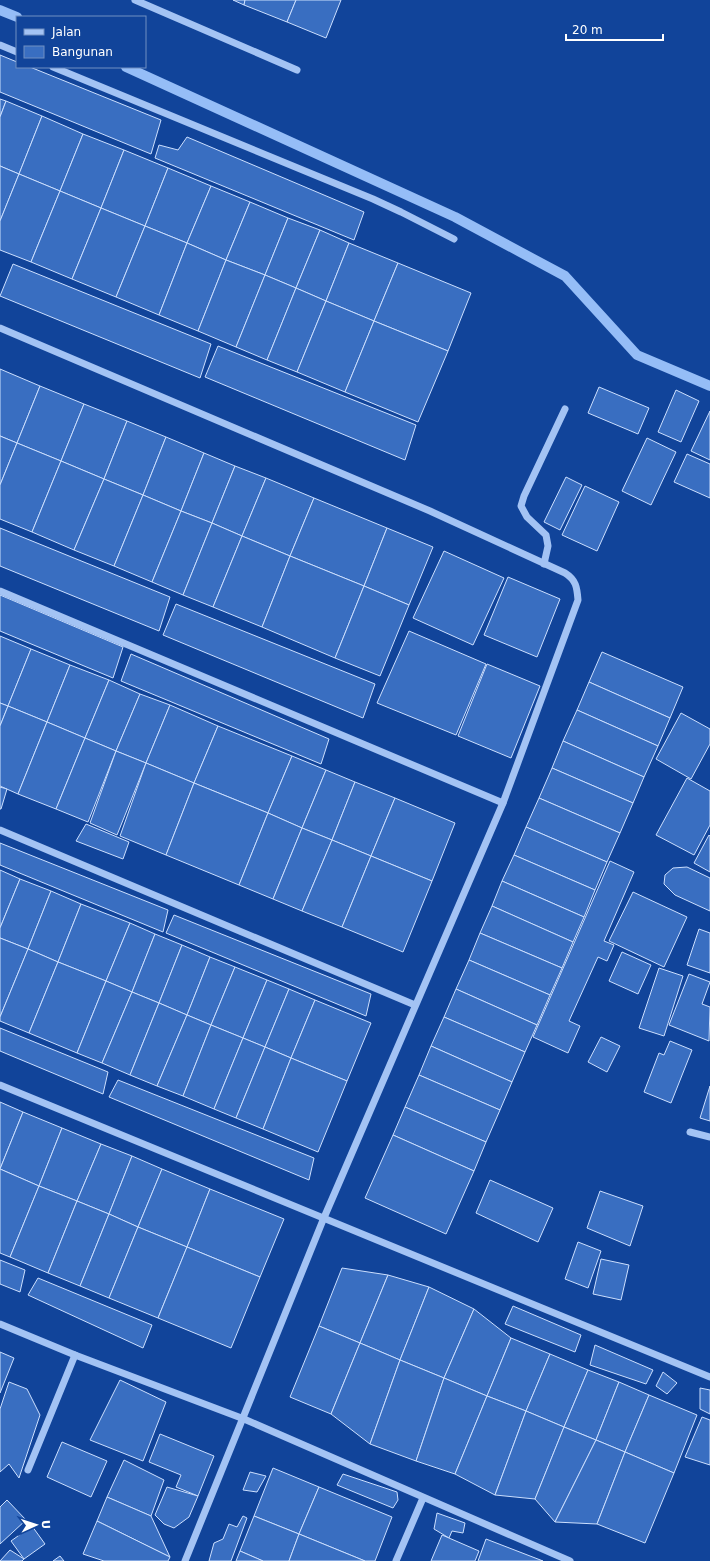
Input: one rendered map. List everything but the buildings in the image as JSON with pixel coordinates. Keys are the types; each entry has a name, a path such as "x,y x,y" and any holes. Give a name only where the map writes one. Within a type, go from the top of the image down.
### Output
{"street":[{"path":"135,0 297,70"},
{"path":"0,45 16,52"},
{"path":"55,68 373,199 454,239"},
{"path":"0,328 430,511 573,578 577,587 578,600 503,803 323,1220 186,1561"},
{"path":"544,564 548,546 546,535 527,517 521,506 524,496 565,409"},
{"path":"0,591 503,803"},
{"path":"0,830 415,1005"},
{"path":"0,1085 323,1220 710,1377"},
{"path":"690,1132 710,1137"},
{"path":"0,1324 75,1355 244,1419 570,1561"},
{"path":"28,1470 75,1355"},
{"path":"396,1561 423,1498"}],"waterway":[{"path":"0,10 16,17"},
{"path":"128,68 455,217 565,276 637,355 710,386"}]}
